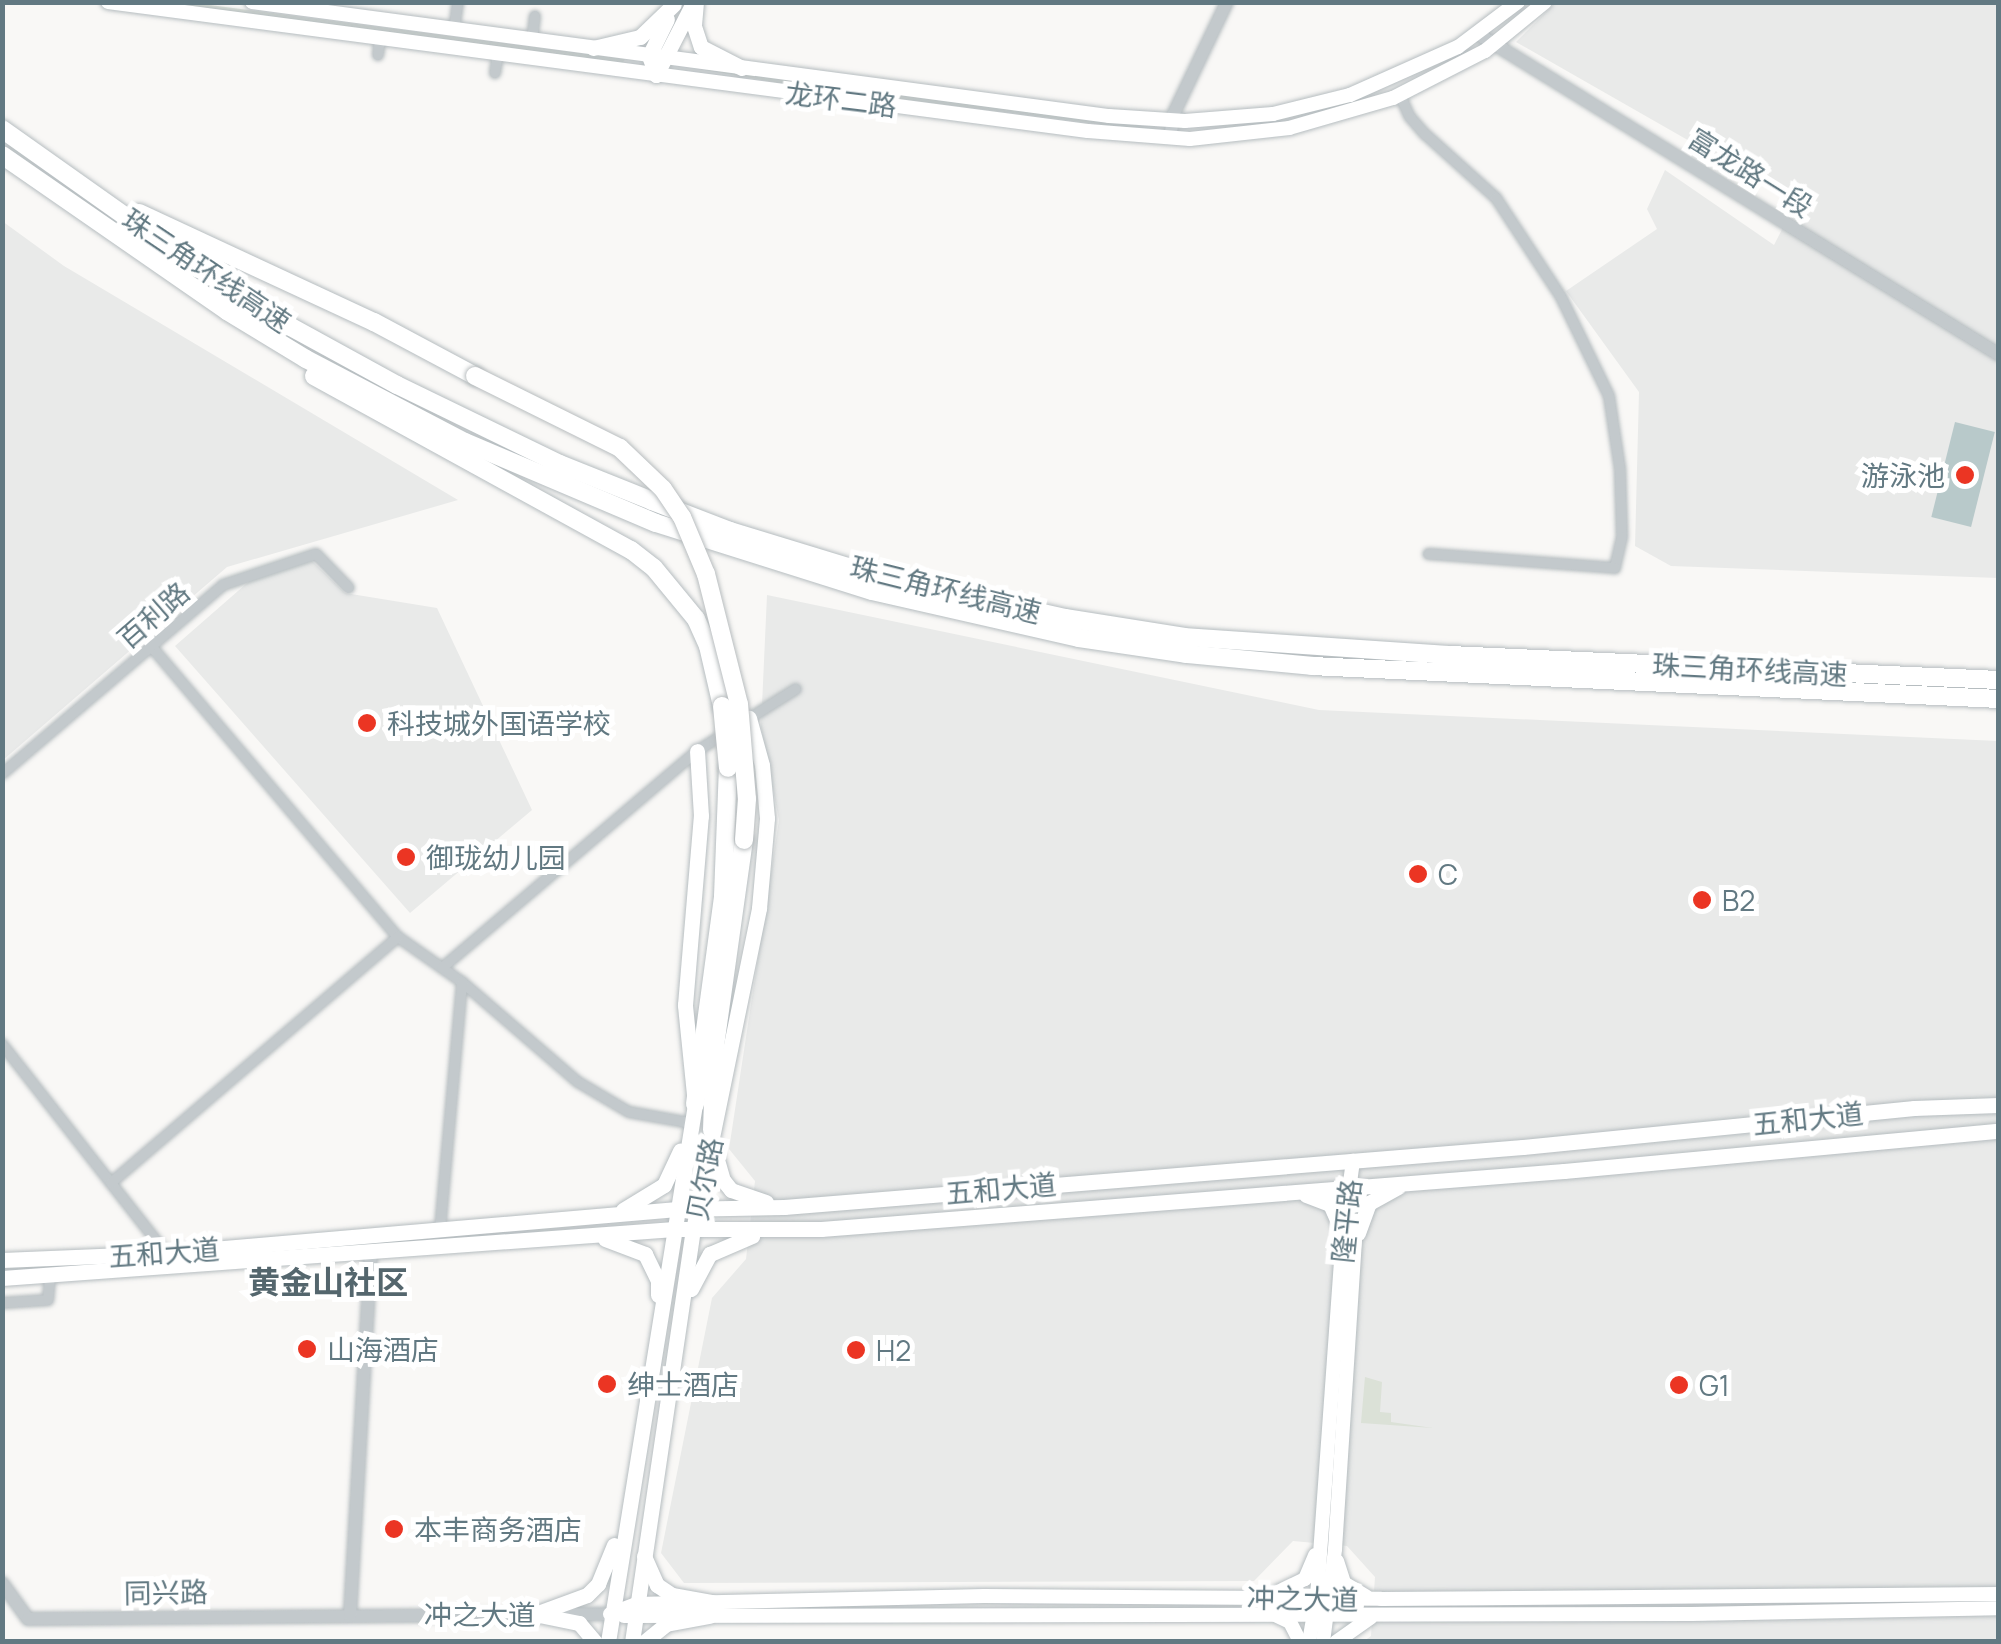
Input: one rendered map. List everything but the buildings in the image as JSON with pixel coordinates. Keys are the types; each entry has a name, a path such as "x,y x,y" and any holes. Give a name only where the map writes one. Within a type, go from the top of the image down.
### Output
{"highway":[{"name":"珠三角环线高速","path":"2,129 292,327 475,424 560,464 730,531 911,584 1065,618 1185,638 1450,656 1998,680"},
{"name":"珠三角环线高速","path":"2,155 146,258 306,359 530,472 656,523 792,568 972,616 1128,646 1312,666 1998,700"},
{"path":"82,184 374,322 620,448 643,466 682,517 711,590 739,704 746,799 714,1075 712,1130"},
{"path":"146,258 223,318 306,371 631,550 654,568 696,620 708,646 722,706 728,768 723,896 695,1104"}],"main road":[{"name":"龙环二路","path":"108,2 380,38 452,54 498,53 1170,138 1289,128 1400,95 1494,44 1545,2"},
{"name":"龙环二路","path":"252,2 347,9 454,30 1171,120 1273,114 1350,95 1420,66 1478,34 1518,2"},
{"path":"656,75 695,2"},
{"path":"695,2 694,26 700,47 742,68"},
{"path":"656,75 649,56 674,3"},
{"path":"594,48 640,37 674,3"},
{"name":"贝尔路","path":"632,1642 693,1230 712,1130 726,1084 759,908 766,818 762,765 749,718"},
{"name":"贝尔路","path":"608,1642 625,1518 695,1104 685,1005 701,816 698,752"},
{"name":"五和大道","path":"2,1260 166,1252 677,1209 784,1207 1353,1161 1914,1108 1998,1105"},
{"path":"600,1216 636,1206 664,1185 691,1123"},
{"path":"712,1130 722,1180 743,1196 784,1207"},
{"name":"五和大道","path":"2,1278 674,1229 775,1230 1287,1192 1998,1130"},
{"name":"隆平路","path":"1309,1642 1335,1549 1353,1161"},
{"path":"1287,1192 1326,1201 1351,1233 1374,1198 1421,1180"},
{"path":"679,1326 694,1280 710,1254 724,1245 775,1230"},
{"name":"隆平路","path":"1324,1596 1322,1536 1351,1233"},
{"path":"591,1236 645,1254 658,1282 659,1317"},
{"path":"535,1614 586,1595 602,1574 625,1518"},
{"path":"1254,1597 1280,1593 1304,1578 1322,1536"},
{"path":"643,1549 657,1585 710,1609"},
{"path":"1335,1549 1338,1573 1344,1583 1380,1607 1336,1642"},
{"name":"冲之大道","path":"710,1609 1318,1614 1380,1607 1998,1594"},
{"name":"冲之大道","path":"610,1614 635,1610 1324,1596 1380,1607 1998,1608"},
{"path":"644,1642 666,1624 710,1609"},
{"path":"535,1614 579,1622 594,1642"},
{"path":"1256,1614 1290,1622 1300,1642"},
{"name":"隆平路","path":"1318,1614 1323,1642"}],"street":[{"path":"454,30 458,2"},
{"path":"1170,138 1171,120 1227,2"},
{"path":"532,40 535,16"},
{"name":"富龙路一段","path":"1478,34 1998,354"},
{"path":"378,55 380,38"},
{"path":"496,74 498,53"},
{"path":"1400,95 1410,117 1425,134 1496,198 1561,297 1608,396 1620,469 1622,538 1615,568 1428,554"},
{"name":"百利路","path":"2,774 223,585 316,554 348,588"},
{"path":"151,646 398,937 462,982 578,1082 629,1112 691,1123"},
{"path":"442,968 698,752 796,688"},
{"path":"111,1183 398,937"},
{"path":"440,1230 462,982"},
{"path":"2,1044 166,1252"},
{"path":"350,1614 371,1252"},
{"path":"2,1303 48,1300 50,1277"},
{"name":"同兴路","path":"2,1583 28,1620 350,1614"},
{"name":"冲之大道","path":"350,1614 610,1614"}],"shaded area":[{"path":"166,3 194,3 625,59 623,63"},
{"path":"1555,3 1998,3 1998,578 1671,566 1635,546 1639,392 1566,291 1657,229 1647,209 1665,170 1774,245 1796,202 1516,42"},
{"path":"687,67 1150,127 1131,128 797,86"},
{"path":"2,221 64,266 458,500 227,567 3,760"},
{"name":"游泳池","path":"1955,422 1995,432 1971,527 1931,517"},
{"name":"科技城外国语学校","path":"311,560 345,593 437,608 532,810 410,913 175,646 262,570"},
{"path":"767,595 1319,710 1998,741 1998,1641 1364,1641 1371,1636 1375,1577 1347,1546 1293,1541 1254,1581 684,1583 661,1553 712,1298 746,1259 755,1181 729,1149 779,820 761,727"},
{"path":"1365,1377 1382,1382 1380,1412 1391,1413 1391,1422 1433,1428 1361,1423"}],"place":[{"name":"游泳池","path":"1965,475"},
{"name":"科技城外国语学校","path":"367,723"},
{"name":"御珑幼儿园","path":"406,857"},
{"name":"C","path":"1418,874"},
{"name":"B2","path":"1702,900"},
{"name":"山海酒店","path":"307,1349"},
{"name":"H2","path":"856,1350"},
{"name":"绅士酒店","path":"607,1384"},
{"name":"G1","path":"1679,1385"},
{"name":"本丰商务酒店","path":"394,1529"}],"district":[{"name":"黄金山社区","path":"328,1282"}]}
